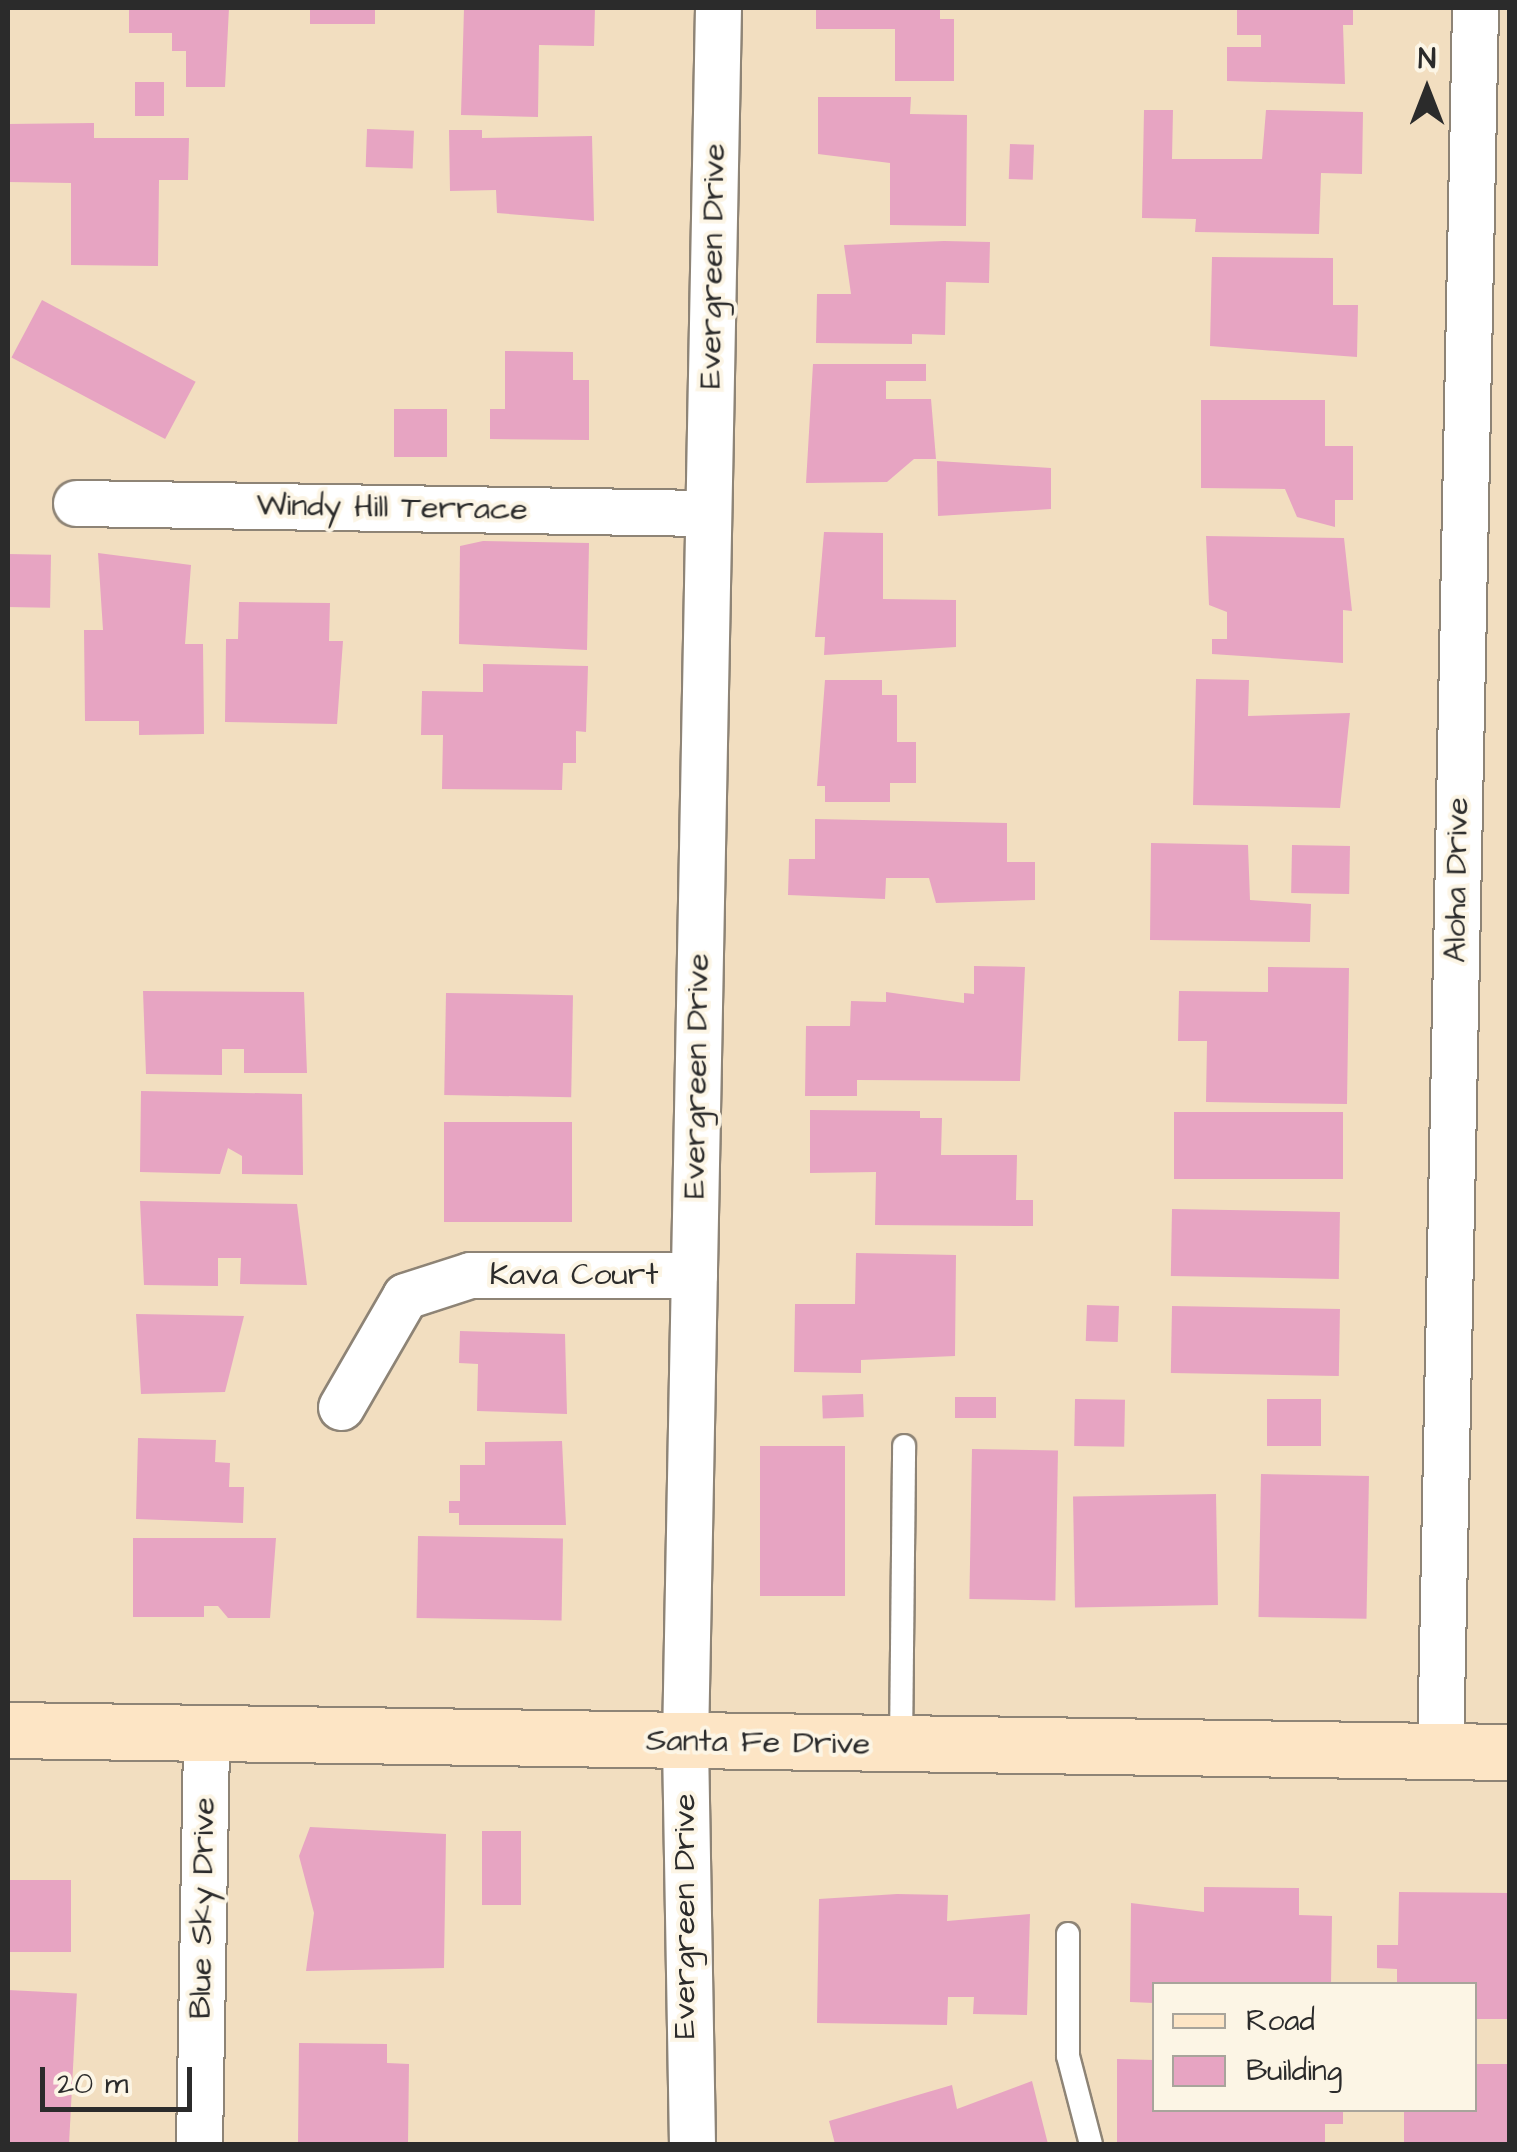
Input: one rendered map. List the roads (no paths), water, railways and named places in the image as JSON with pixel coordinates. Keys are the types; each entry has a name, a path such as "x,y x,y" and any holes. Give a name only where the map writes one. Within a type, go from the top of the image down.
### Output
{"main road":[{"name":"Santa Fe Drive","path":"8,1730 1510,1752"}],"street":[{"name":"Evergreen Drive","path":"692,2144 686,1742 718,8"},
{"name":"Aloha Drive","path":"1440,1752 1474,8"},
{"name":"Windy Hill Terrace","path":"76,503 707,514"},
{"name":"Kava Court","path":"341,1407 405,1296 470,1275 694,1275"},
{"name":"Blue Sky Drive","path":"199,2144 206,1732"}],"lane":[{"path":"901,1745 904,1446"},
{"path":"1068,1934 1068,2056 1091,2144"}]}
